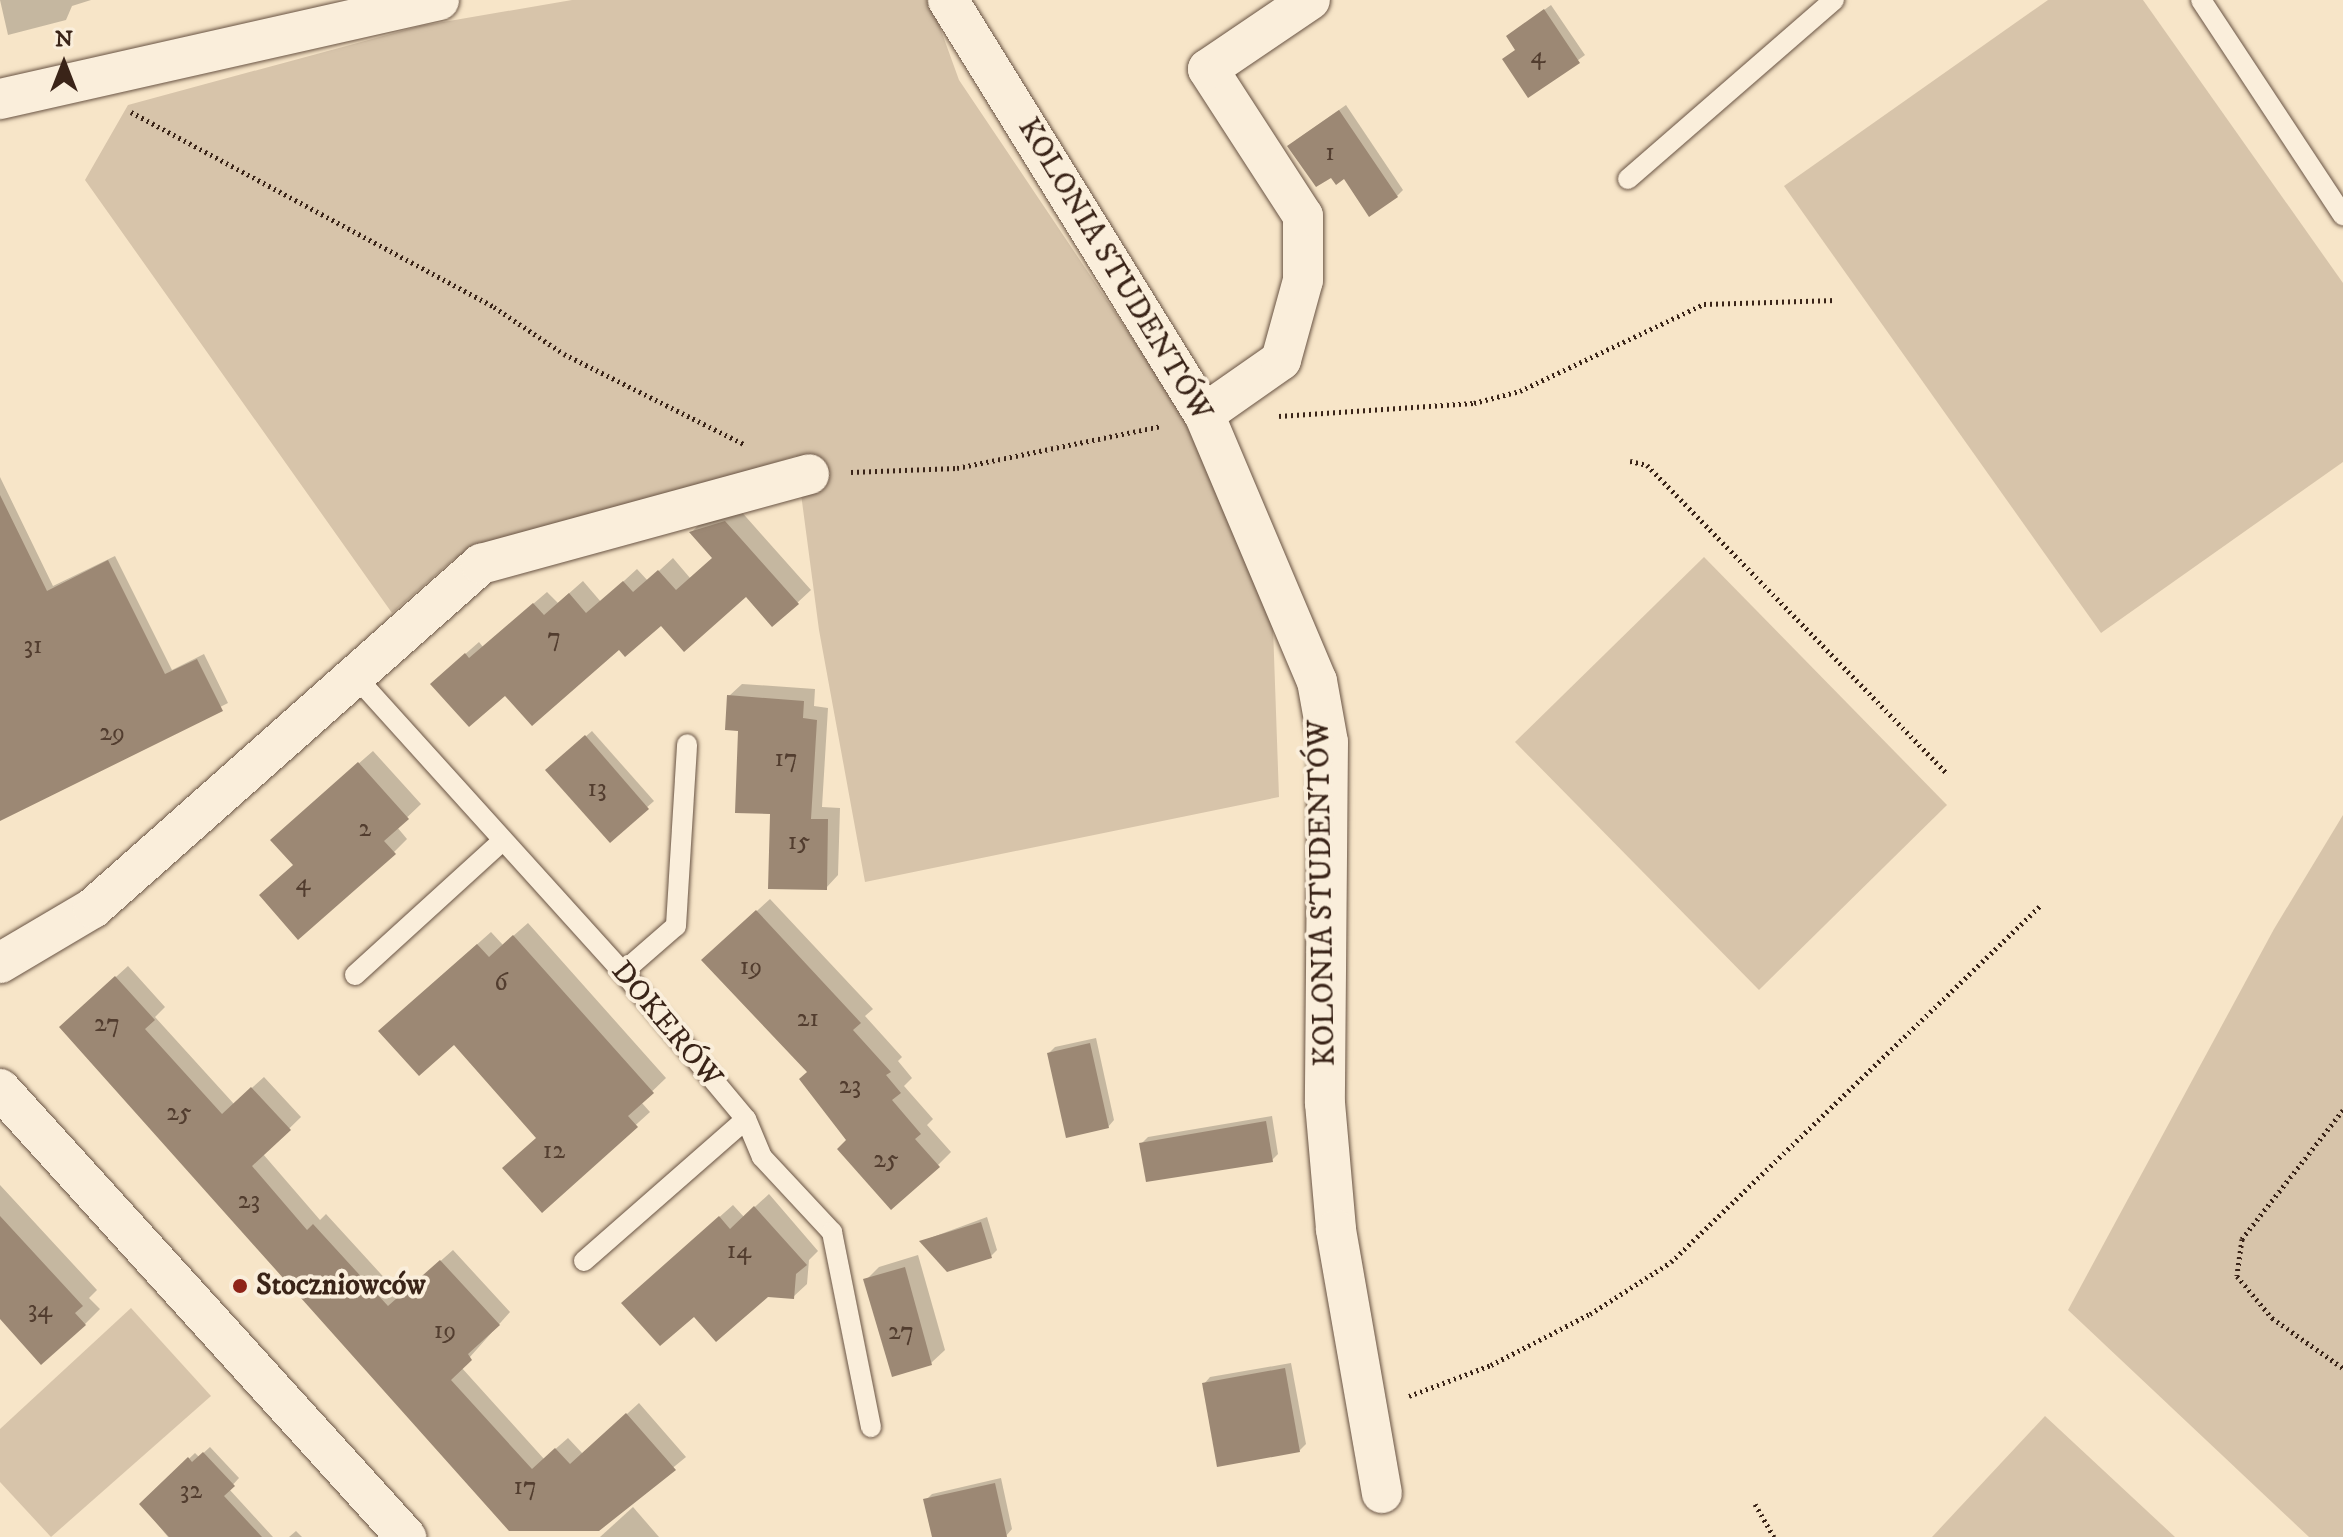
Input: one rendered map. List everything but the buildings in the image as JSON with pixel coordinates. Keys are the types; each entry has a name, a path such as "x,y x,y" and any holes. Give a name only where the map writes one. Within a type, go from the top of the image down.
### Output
{"street":[{"path":"0,99 117,69 439,0"},
{"name":"KOLONIA STUDENTÓW","path":"948,0 1206,418 1317,681 1328,742 1325,1103 1336,1230 1364,1413 1382,1493"},
{"path":"1206,418 1281,360 1303,280 1303,216 1208,69 1310,0"},
{"path":"0,963 93,908 481,564 809,474"},
{"path":"0,1089 406,1537"}],"lane":[{"path":"1628,179 1834,0"},
{"path":"2201,0 2343,215"},
{"name":"DOKERÓW","path":"356,677 501,842 623,972 746,1119 762,1157 832,1232 871,1427"},
{"path":"623,972 676,926 687,744"},
{"path":"355,975 501,842"},
{"path":"584,1261 746,1119"}],"path":[{"path":"117,69 125,105 137,119 494,307 591,369 809,474 957,468 1206,418 1474,403 1520,391 1704,304 1836,300"},
{"path":"1630,461 1647,465 1948,774"},
{"path":"1364,1413 1491,1365 1590,1314 1671,1262 2042,904"},
{"path":"2343,1110 2242,1239 2237,1276 2272,1318 2343,1368"},
{"path":"1755,1504 1774,1537"}],"shaded area":[{"path":"572,0 930,0 959,80 1229,482 1272,599 1279,797 865,882 819,630 796,456 454,559 392,613 85,180 128,105 420,26"},
{"path":"2048,0 2143,0 2343,283 2343,462 2101,633 1784,186"},
{"path":"1704,557 1947,805 1759,990 1515,742"},
{"path":"2343,815 2343,1537 2309,1537 2068,1310 2274,929"},
{"path":"131,1308 211,1396 51,1537 0,1482 0,1429"},
{"path":"2045,1416 2175,1537 1932,1537"}],"place":[{"name":"Stoczniowców","path":"240,1286"}]}
